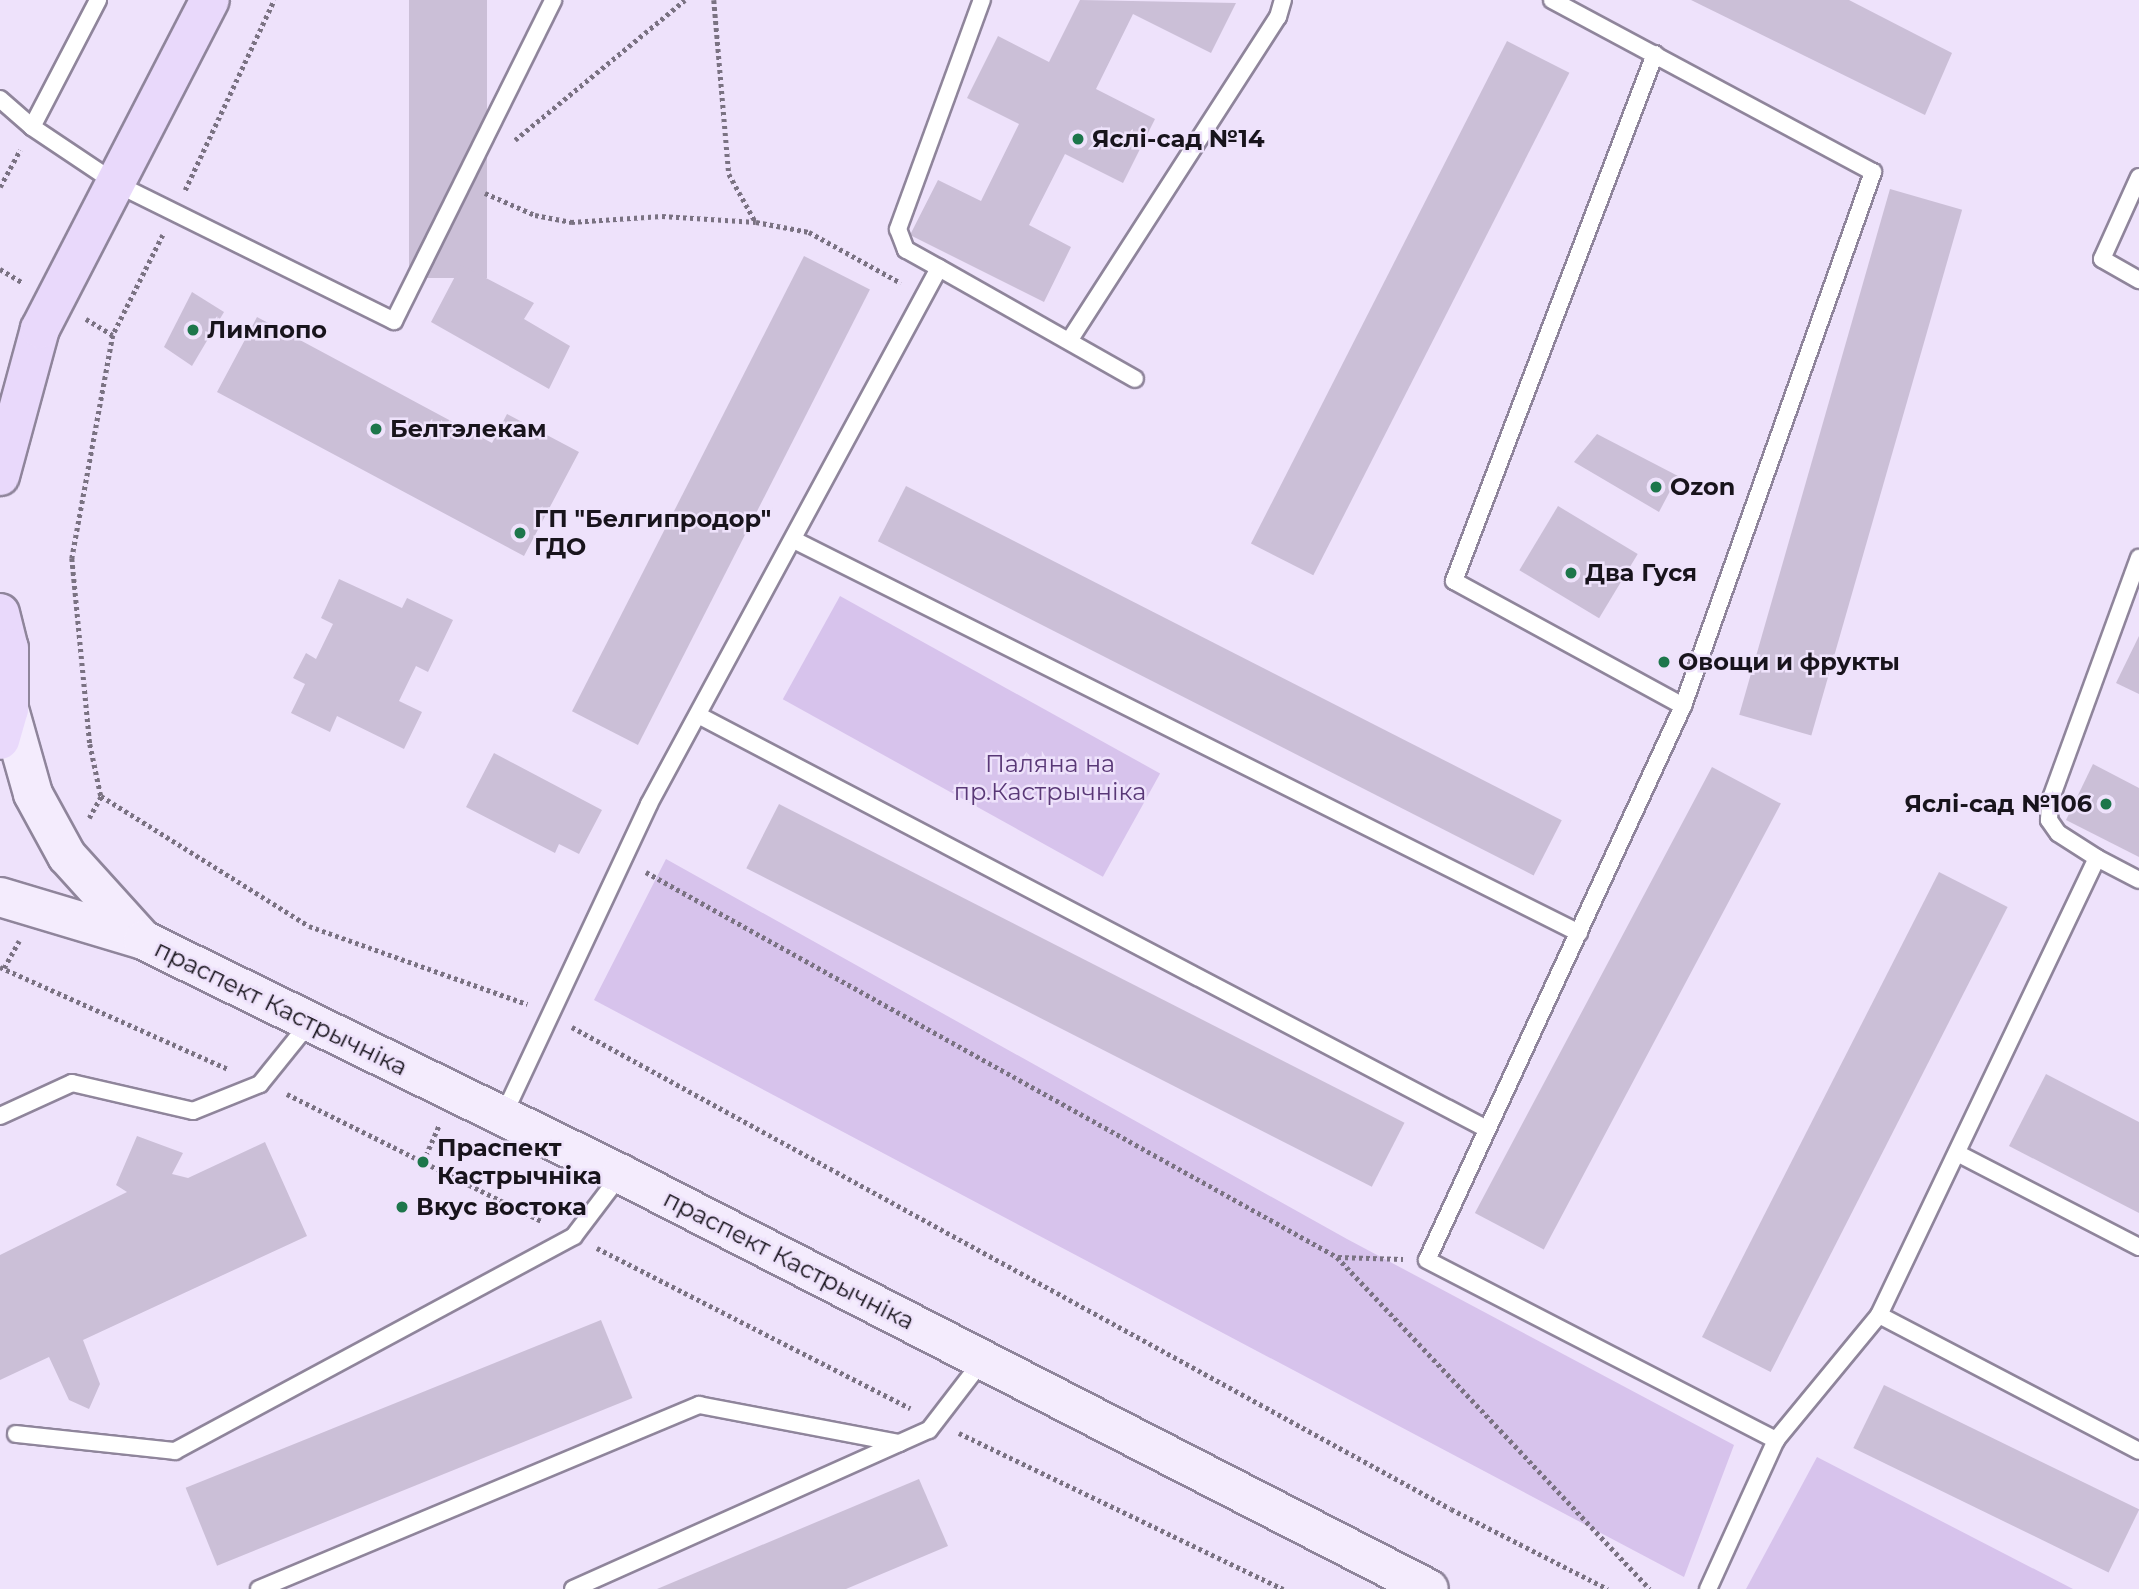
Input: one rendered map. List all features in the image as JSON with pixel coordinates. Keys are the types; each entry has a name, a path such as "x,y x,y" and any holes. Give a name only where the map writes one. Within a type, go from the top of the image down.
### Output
{"main road":[{"path":"0,476 40,329 210,0"},
{"path":"0,362 40,329"},
{"path":"0,613 9,648 5,724"},
{"name":"праспект Кастрычніка","path":"5,724 33,794 67,856 143,940"},
{"name":"праспект Кастрычніка","path":"0,897 143,940 621,1174 1429,1589"}],"lane":[{"path":"32,127 98,0"},
{"path":"0,99 32,127 117,184 394,321 553,0"},
{"path":"982,0 898,229 906,250 1135,379"},
{"path":"1069,341 1278,17 1283,0"},
{"path":"1552,0 1873,172 1684,706 1485,1128 1427,1260 1776,1440"},
{"path":"1655,54 1454,581 1684,706"},
{"path":"2139,177 2102,259 2139,280"},
{"path":"502,1118 624,859 698,715 926,297 939,268"},
{"path":"794,540 1579,933"},
{"path":"2139,558 2050,801 2049,820 2058,833 2139,880"},
{"path":"698,715 1485,1128"},
{"path":"1708,1589 1776,1440 1879,1315 2097,858"},
{"path":"0,1116 72,1083 192,1111 260,1084 310,1023"},
{"path":"1957,1153 2139,1247"},
{"path":"16,1434 174,1451 573,1236 621,1174"},
{"path":"1879,1315 2139,1451"},
{"path":"573,1589 929,1430 983,1360"},
{"path":"259,1589 699,1405 899,1443"}],"path":[{"path":"685,0 463,183 535,215 570,222 662,216 756,222 809,232 926,297"},
{"path":"715,0 730,174 756,222"},
{"path":"0,187 32,127"},
{"path":"0,269 26,284"},
{"path":"86,319 113,335"},
{"path":"85,825 101,796"},
{"path":"624,859 1337,1257 1650,1589"},
{"path":"26,929 2,967 260,1084 573,1236 936,1422 1283,1589"},
{"path":"1337,1257 1427,1260"}],"green space":[{"name":"Паляна на пр.Кастрычніка","path":"840,596 1160,773 1103,877 783,699"},
{"path":"666,859 1347,1239 1734,1445 1684,1577 594,1000"},
{"path":"1817,1457 2073,1589 1746,1589"}],"building":[{"path":"409,0 487,0 487,278 409,278"},
{"name":"Яслі-сад №14","path":"1080,0 1236,3 1211,53 1133,14 1096,89 1155,119 1123,183 1065,154 1029,225 1071,247 1044,302 910,235 938,180 981,201 1019,124 967,98 998,36 1049,62"},
{"path":"1691,0 1849,0 1952,53 1925,115"},
{"path":"1507,41 1569,73 1313,575 1251,544"},
{"path":"1890,189 1962,210 1811,735 1739,715"},
{"path":"804,256 870,290 638,745 572,711"},
{"path":"461,265 534,303 524,319 570,346 549,389 431,322"},
{"name":"Лимпопо","path":"192,292 224,312 192,366 164,347"},
{"name":"Белтэлекам","path":"257,317 492,443 507,414 579,452 524,556 217,392"},
{"path":"1597,434 1678,476 1659,512 1574,462"},
{"path":"906,486 1562,820 1534,875 878,541"},
{"path":"1558,506 1638,554 1599,618 1519,570"},
{"path":"339,579 402,608 407,598 453,620 428,672 416,666 399,701 422,712 404,749 337,716 330,732 291,713 305,684 293,678 306,653 316,659 333,624 321,618"},
{"path":"2139,636 2139,694 2116,683"},
{"path":"494,753 602,810 579,854 559,844 555,853 466,807"},
{"name":"Яслі-сад №106","path":"2093,764 2139,788 2139,857 2066,820"},
{"path":"1712,767 1781,804 1544,1250 1475,1213"},
{"path":"779,804 1404,1123 1372,1187 746,868"},
{"path":"1939,872 2008,907 1771,1372 1702,1337"},
{"path":"2046,1074 2139,1122 2139,1213 2009,1146"},
{"path":"137,1136 183,1153 172,1174 188,1178 265,1142 307,1236 83,1340 100,1384 89,1409 69,1400 49,1357 0,1380 0,1255 127,1192 116,1185"},
{"path":"601,1320 632,1398 217,1566 186,1488"},
{"path":"1884,1385 2139,1509 2109,1572 1853,1448"},
{"path":"919,1479 948,1546 846,1589 657,1589"}],"place":[{"name":"Яслі-сад №14","path":"1078,139"},
{"name":"Лимпопо","path":"193,330"},
{"name":"Белтэлекам","path":"376,429"},
{"name":"Ozon","path":"1656,487"},
{"name":"ГП \"Белгипродор\" ГДО","path":"520,533"},
{"name":"Два Гуся","path":"1571,573"},
{"name":"Овощи и фрукты","path":"1664,662"},
{"name":"Яслі-сад №106","path":"2106,804"},
{"name":"Праспект Кастрычніка","path":"423,1162"},
{"name":"Вкус востока","path":"402,1207"}]}
